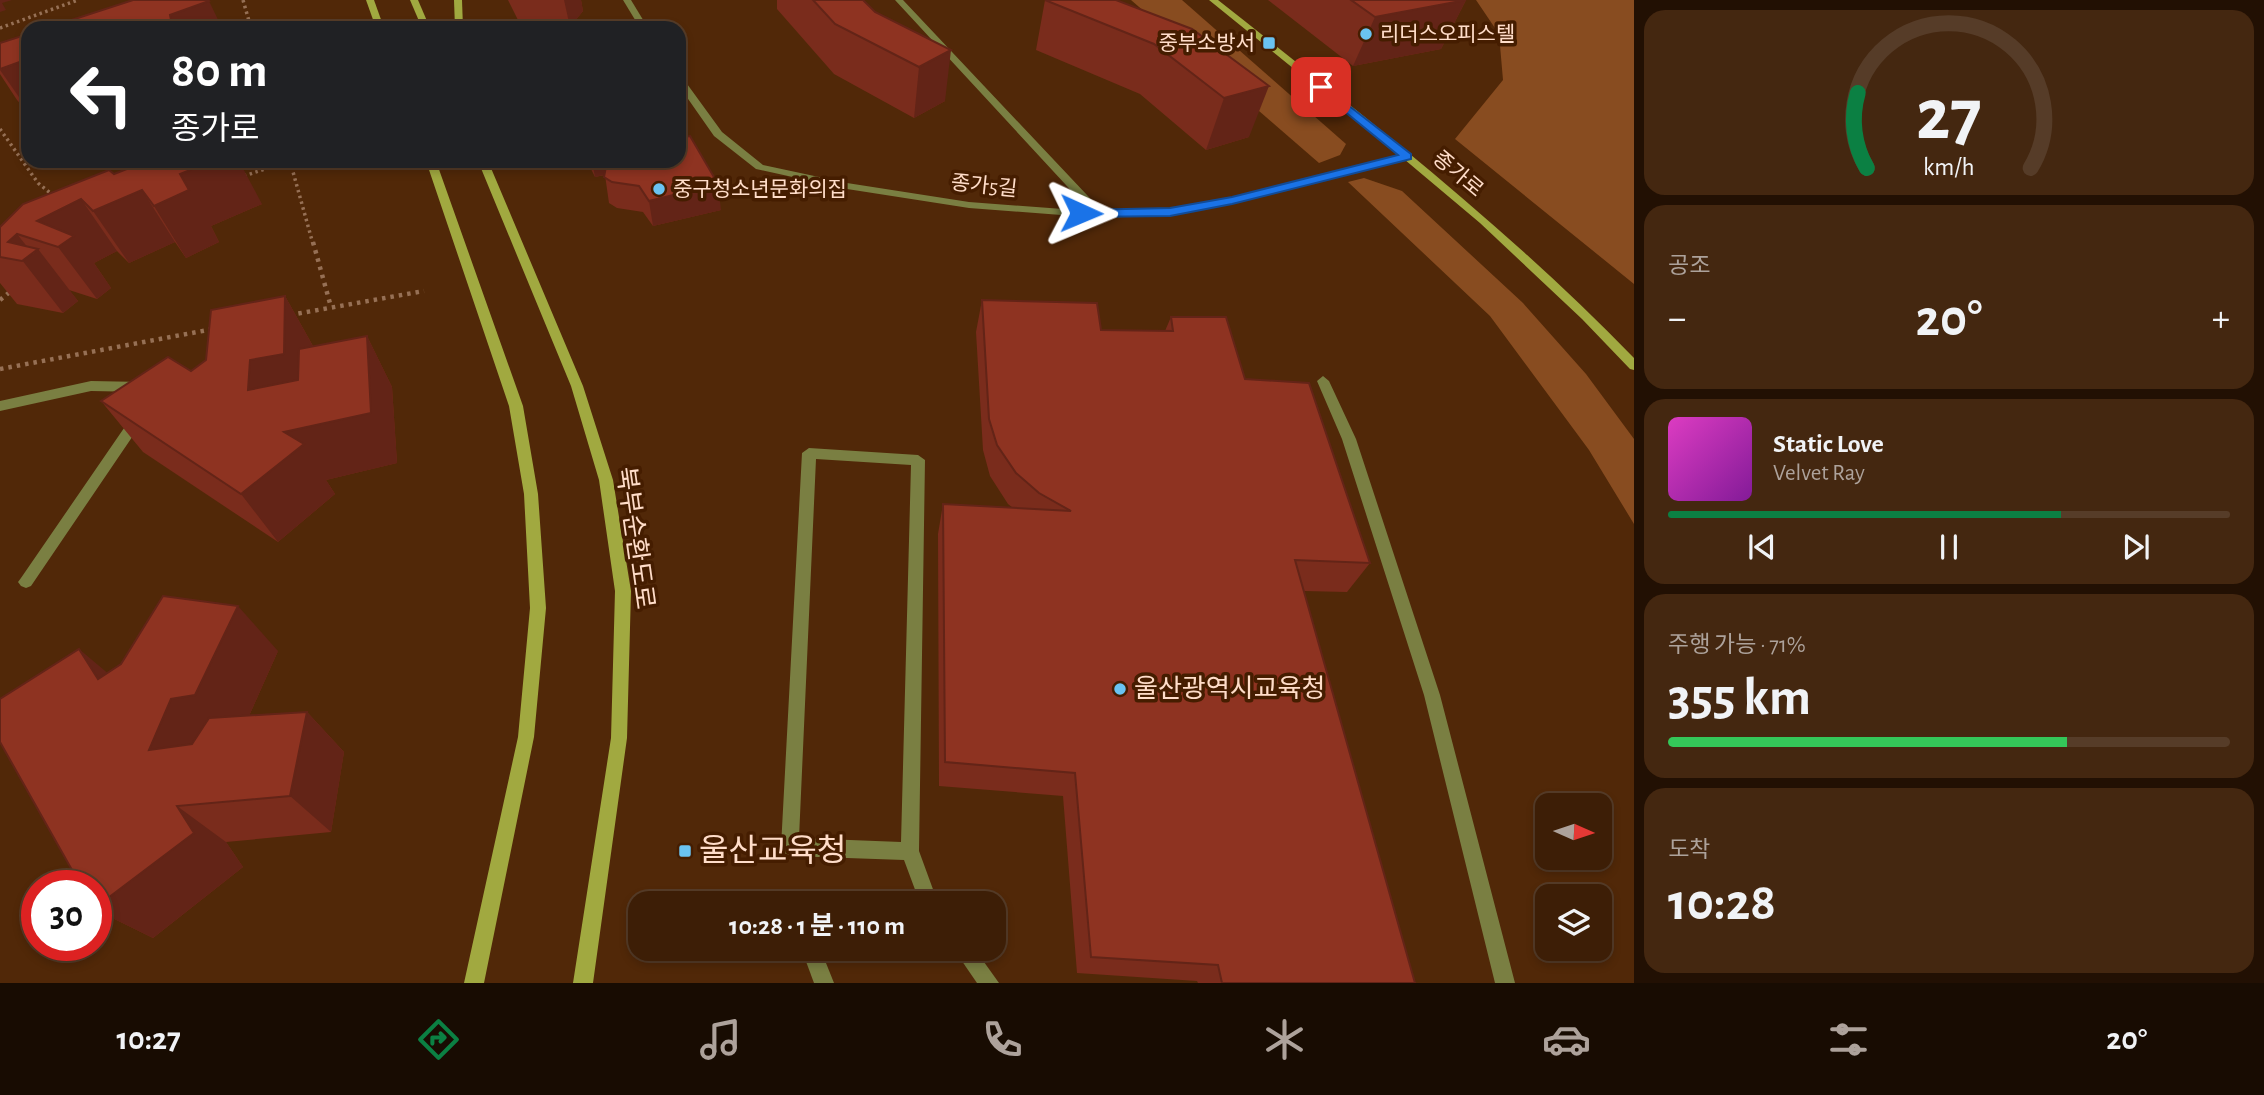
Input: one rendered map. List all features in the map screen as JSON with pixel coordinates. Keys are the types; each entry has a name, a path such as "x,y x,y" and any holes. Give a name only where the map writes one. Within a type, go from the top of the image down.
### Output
{"main road":[{"path":"358,0 376,16"},
{"path":"370,0 378,21"},
{"path":"414,0 423,21"},
{"path":"458,0 459,21"},
{"name":"종가로","path":"1213,0 1407,156 1524,257 1634,366"},
{"path":"433,168 516,406 531,494 538,608 526,737 474,983"},
{"name":"북부순환도로","path":"486,168 577,386 606,480 623,591 619,738 583,983"}],"street":[{"path":"627,0 640,21"},
{"path":"899,1 1100,215"},
{"name":"종가5길","path":"686,89 718,134 760,167 847,186 969,205 1100,215 1170,212 1232,200 1407,156"},
{"path":"1323,381 1349,439 1432,695 1505,983"},
{"path":"0,406 91,386 141,385 148,402 118,451 26,582"},
{"path":"910,851 790,847 809,453 918,460 910,851 922,891"},
{"path":"815,961 824,983"},
{"path":"972,961 989,983"}],"path":[{"path":"0,28 78,0"},
{"path":"243,0 249,21"},
{"path":"0,129 21,159"},
{"path":"27,168 38,183 59,200"},
{"path":"236,178 267,168"},
{"path":"291,168 331,307"},
{"path":"0,300 20,284"},
{"path":"278,317 424,291"},
{"path":"0,369 224,327"}],"shaded area":[{"path":"1131,0 1182,0 1346,144 1340,155 1319,163"},
{"path":"1476,0 1634,0 1634,284 1455,139 1503,80 1499,34"},
{"path":"1364,178 1402,191 1523,303 1586,374 1634,439 1634,524 1589,450 1490,316 1348,182"}],"building":[{"path":"133,0 209,1 170,15 171,21 68,21"},
{"path":"813,0 863,0 875,12 951,50 919,67 835,24"},
{"path":"1045,0 1116,0 1192,29 1269,86 1224,98 1154,44"},
{"path":"1351,0 1466,0 1375,17"},
{"path":"21,36 21,62 0,69 0,43"},
{"path":"690,136 718,184 649,201 639,186 612,182 604,177 606,168 686,168 686,137"},
{"path":"129,168 195,168 180,174 189,190 154,206 142,190 93,211 81,199 37,221 74,236 58,247 17,234 8,242 38,249 22,261 0,257 0,227 23,204 109,170 114,174"},
{"path":"285,296 284,354 250,360 248,390 298,380 299,349 367,336 371,413 284,432 304,444 241,494 101,401 168,357 191,371 206,360 211,310"},
{"name":"울산광역시교육청","path":"982,300 1097,303 1101,330 1173,331 1171,317 1226,317 1245,379 1309,383 1370,563 1295,560 1415,983 1222,983 1218,965 1091,957 1075,773 945,762 943,504 1071,511 1039,493 1016,473 997,445 989,419"},
{"path":"163,596 238,606 195,695 171,699 149,750 192,744 209,718 307,712 290,796 177,806 194,833 112,895 112,870 72,870 0,742 0,699 79,649 98,679 121,664"}],"place":[{"name":"리더스오피스텔","path":"1366,34"},
{"name":"중부소방서","path":"1269,43"},
{"name":"중구청소년문화의집","path":"659,189"},
{"name":"울산광역시교육청","path":"1120,689"},
{"name":"울산교육청","path":"685,851"}],"route":[{"path":"1081,213 1100,215 1170,212 1232,200 1407,156 1321,87"}]}
